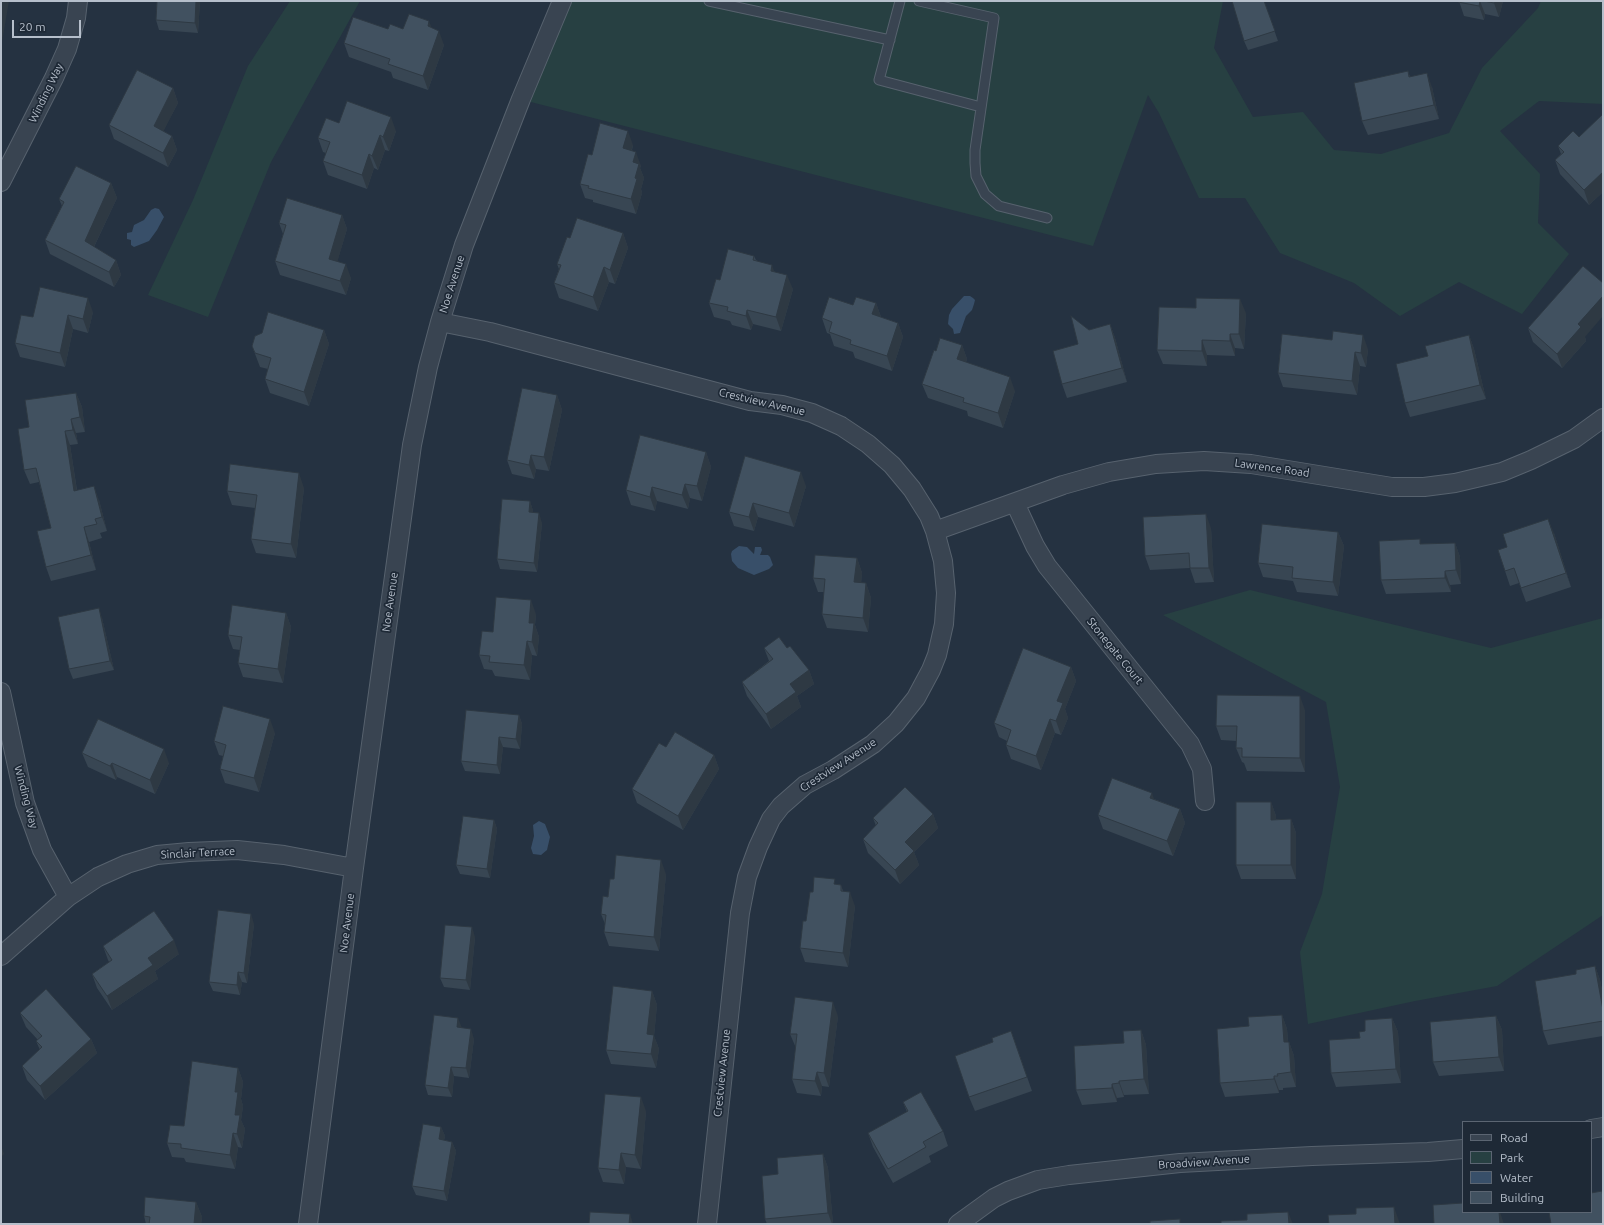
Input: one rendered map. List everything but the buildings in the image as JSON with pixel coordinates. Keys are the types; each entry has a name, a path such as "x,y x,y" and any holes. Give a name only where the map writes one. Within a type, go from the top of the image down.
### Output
{"street":[{"name":"Winding Way","path":"1,182 54,78 67,49 76,18 78,1"},
{"name":"Noe Avenue","path":"308,1224 354,868 412,445 428,367 440,322 464,245 520,99 562,1"},
{"name":"Crestview Avenue","path":"440,322 490,332 750,401 782,405 812,413 841,426 868,444 892,465 912,489 935,531 943,561 946,593 944,624 931,670 916,698 896,723 879,739 833,770 805,785 781,806 771,819 758,847 747,877 739,920 707,1224"},
{"name":"Lawrence Road","path":"935,531 1063,485 1109,472 1156,464 1204,461 1251,464 1392,487 1424,487 1455,483 1502,472 1531,460 1574,439 1603,418"},
{"name":"Stonegate Court","path":"1015,503 1047,566 1190,744 1202,769 1205,801"},
{"name":"Winding Way","path":"1,692 26,803 42,850 68,897"},
{"name":"Sinclair Terrace","path":"1,956 68,897 98,877 127,864 157,855 237,850 284,855 354,868"},
{"path":"1592,1129 1603,1128"},
{"name":"Broadview Avenue","path":"958,1224 994,1198 1008,1191 1038,1180 1069,1175 1180,1163 1428,1152 1462,1149"}],"lane":[{"path":"709,1 890,40"},
{"path":"900,1 879,80 982,106"},
{"path":"919,1 994,18 974,163 976,176 985,194 999,206 1047,218"}],"green space":[{"path":"290,1 360,1 271,162 208,317 148,295 193,200 248,66"},
{"path":"564,1 1223,1 1214,48 1253,117 1303,112 1334,150 1381,154 1449,133 1482,68 1538,8 1541,1 1603,1 1603,104 1539,101 1500,131 1540,174 1538,223 1569,254 1522,314 1459,282 1400,316 1354,283 1280,253 1245,198 1199,198 1159,113 1148,95 1093,246 527,101"},
{"path":"1250,590 1491,648 1603,618 1603,915 1497,986 1415,1001 1308,1024 1300,952 1322,894 1340,787 1326,702 1163,615"}],"water":[{"path":"155,208 159,209 164,217 157,230 149,241 134,247 131,245 131,240 127,239 127,233 132,232 134,225 144,220 151,210"},
{"path":"964,296 970,296 973,298 975,300 974,304 972,310 966,316 960,333 954,334 953,329 948,324 949,315 952,309"},
{"path":"739,546 747,547 754,554 755,547 761,547 762,550 760,555 768,555 773,565 769,569 754,575 738,568 732,561 731,554 732,551"},
{"path":"539,821 545,824 550,837 547,850 541,855 533,854 531,848 534,836 533,825"}]}
